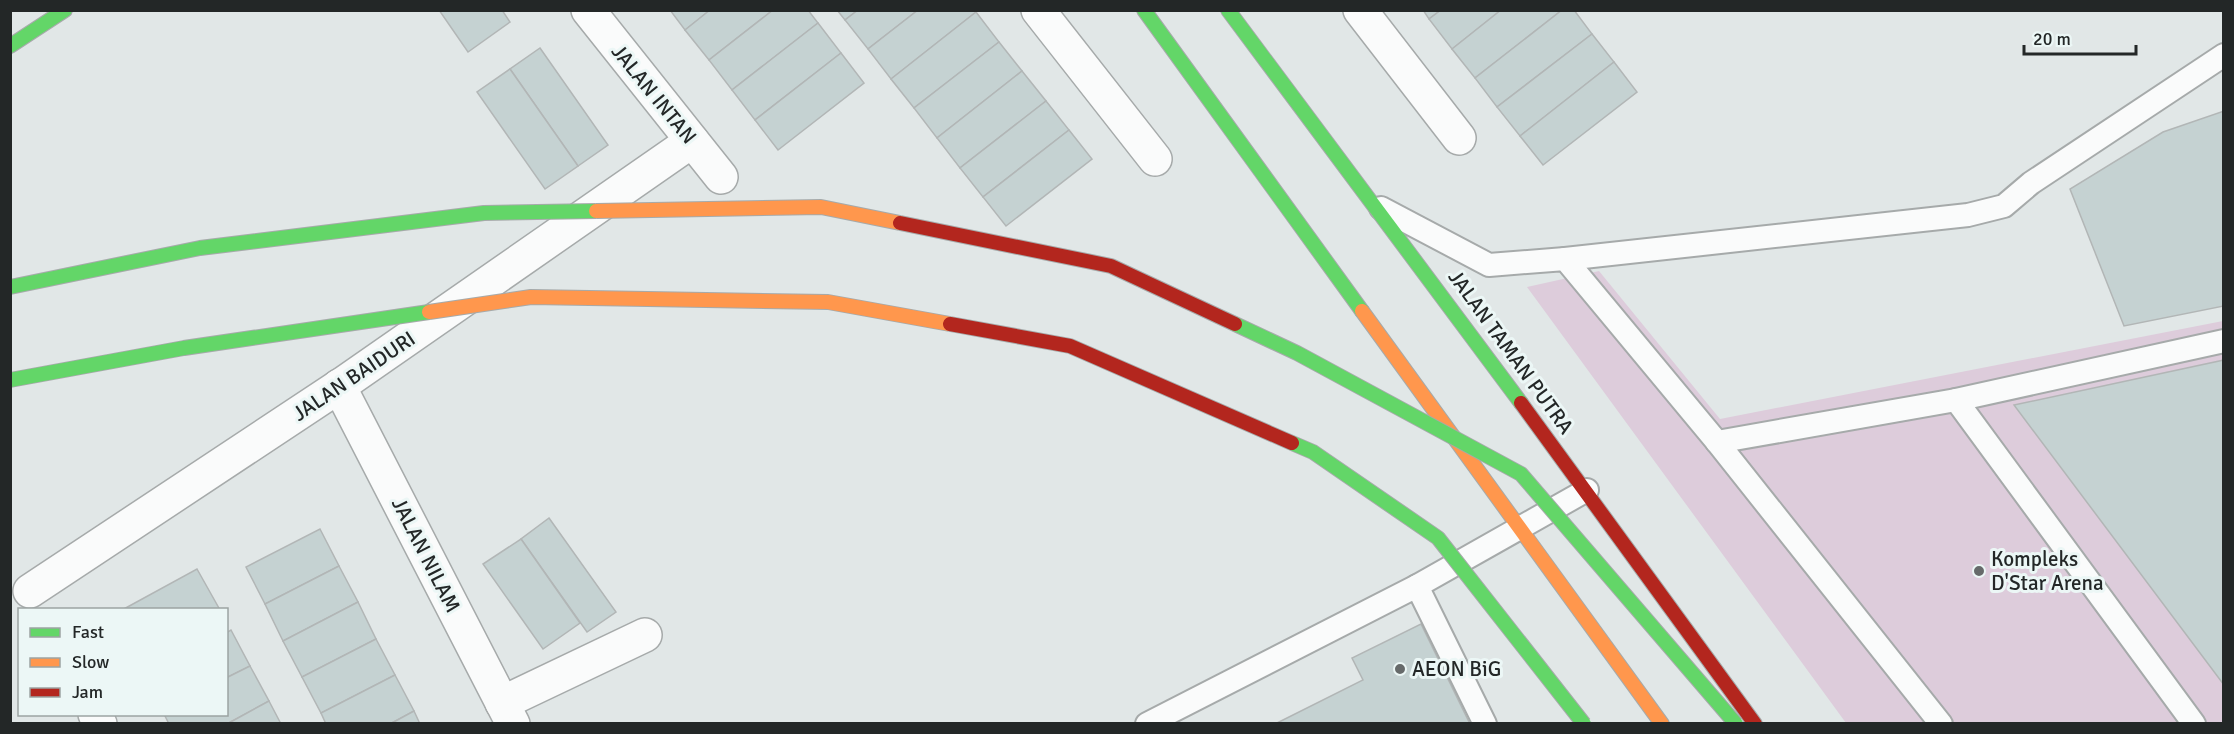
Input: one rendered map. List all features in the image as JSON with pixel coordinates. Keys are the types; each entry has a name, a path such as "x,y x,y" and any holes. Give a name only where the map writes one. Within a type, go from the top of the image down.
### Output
{"main road":[{"path":"10,46 65,10"},
{"path":"1144,10 1662,723"},
{"name":"JALAN TAMAN PUTRA","path":"1228,10 1587,490 1755,723"},
{"path":"10,287 200,248 484,213 821,207 1112,266 1296,353 1521,474 1736,723"},
{"path":"10,380 184,348 531,297 828,302 1070,346 1313,452 1438,538 1584,723"}],"street":[{"name":"JALAN INTAN","path":"588,10 721,177"},
{"path":"1038,10 1155,159"},
{"path":"1360,10 1459,138"},
{"name":"JALAN BAIDURI","path":"27,594 339,386 692,141"},
{"name":"JALAN NILAM","path":"339,386 507,713"},
{"path":"507,713 645,635"}],"lane":[{"path":"1376,205 1489,265 1565,259 1968,215 2004,206 2031,183 2223,55"},
{"path":"1565,259 1717,442 1941,723"},
{"path":"1717,442 1956,400 2223,341"},
{"path":"1956,400 2194,723"},
{"path":"1147,723 1417,586 1587,490"},
{"path":"1417,586 1485,723"}],"shaded area":[{"name":"Kompleks D'Star Arena","path":"1599,271 1720,419 2223,321 2223,723 1846,723 1527,287"}],"building":[{"path":"439,10 502,10 510,22 468,52"},
{"path":"670,10 710,10 685,30"},
{"path":"710,10 773,10 709,60 685,30"},
{"path":"773,10 808,10 818,23 732,90 709,60"},
{"path":"837,10 858,10 845,20"},
{"path":"858,10 918,10 868,49 845,20"},
{"path":"918,10 975,10 976,12 891,79 868,49"},
{"path":"1423,10 1441,10 1429,19"},
{"path":"1441,10 1501,10 1452,49 1429,19"},
{"path":"1501,10 1562,10 1475,78 1452,49"},
{"path":"1562,10 1574,10 1592,34 1497,107 1475,78"},
{"path":"976,12 999,42 914,108 891,79"},
{"path":"818,23 841,53 755,120 732,90"},
{"path":"1592,34 1614,62 1520,136 1497,107"},
{"path":"999,42 1022,71 937,138 914,108"},
{"path":"540,48 608,145 578,166 510,69"},
{"path":"841,53 864,83 778,150 755,120"},
{"path":"1614,62 1637,92 1543,165 1520,136"},
{"path":"510,69 578,166 545,189 477,92"},
{"path":"1022,71 1046,101 960,168 937,138"},
{"path":"1046,101 1069,130 983,197 960,168"},
{"path":"2224,111 2224,306 2124,326 2070,189 2163,132"},
{"path":"1069,130 1092,159 1006,226 983,197"},
{"path":"2224,360 2224,685 2014,405"},
{"path":"549,518 616,612 587,632 521,539"},
{"path":"320,529 339,566 265,604 246,567"},
{"path":"521,539 580,623 543,649 483,564"},
{"path":"339,566 358,602 283,641 265,604"},
{"path":"197,569 219,608 126,608"},
{"path":"358,602 376,639 302,677 283,641"},
{"name":"AEON BiG","path":"1421,624 1470,724 1275,724 1363,680 1352,658"},
{"path":"231,630 250,666 228,677 228,632"},
{"path":"376,639 395,675 321,713 302,677"},
{"path":"250,666 269,701 227,724 169,724 165,716 228,716 228,677"},
{"path":"395,675 414,711 390,724 326,724 321,713"},
{"path":"269,701 281,724 227,724"},
{"path":"414,711 420,724 390,724"}],"traffic: fast":[{"path":"10,46 65,10"},
{"path":"1144,10 1362,311"},
{"path":"1228,10 1521,403"},
{"path":"10,287 200,248 484,213 596,211"},
{"path":"10,380 184,348 429,312"},
{"path":"1235,324 1297,353 1521,474 1736,724"},
{"path":"1292,443 1313,452 1438,538 1584,724"}],"traffic: slow":[{"path":"596,211 821,207 900,223"},
{"path":"429,312 531,297 828,302 950,324"},
{"path":"1362,311 1662,724"}],"traffic: jam":[{"path":"900,223 1111,266 1235,324"},
{"path":"950,324 1070,346 1292,443"},
{"path":"1521,403 1755,724"}],"place":[{"name":"Kompleks D'Star Arena","path":"1979,571"},
{"name":"AEON BiG","path":"1400,669"}]}
